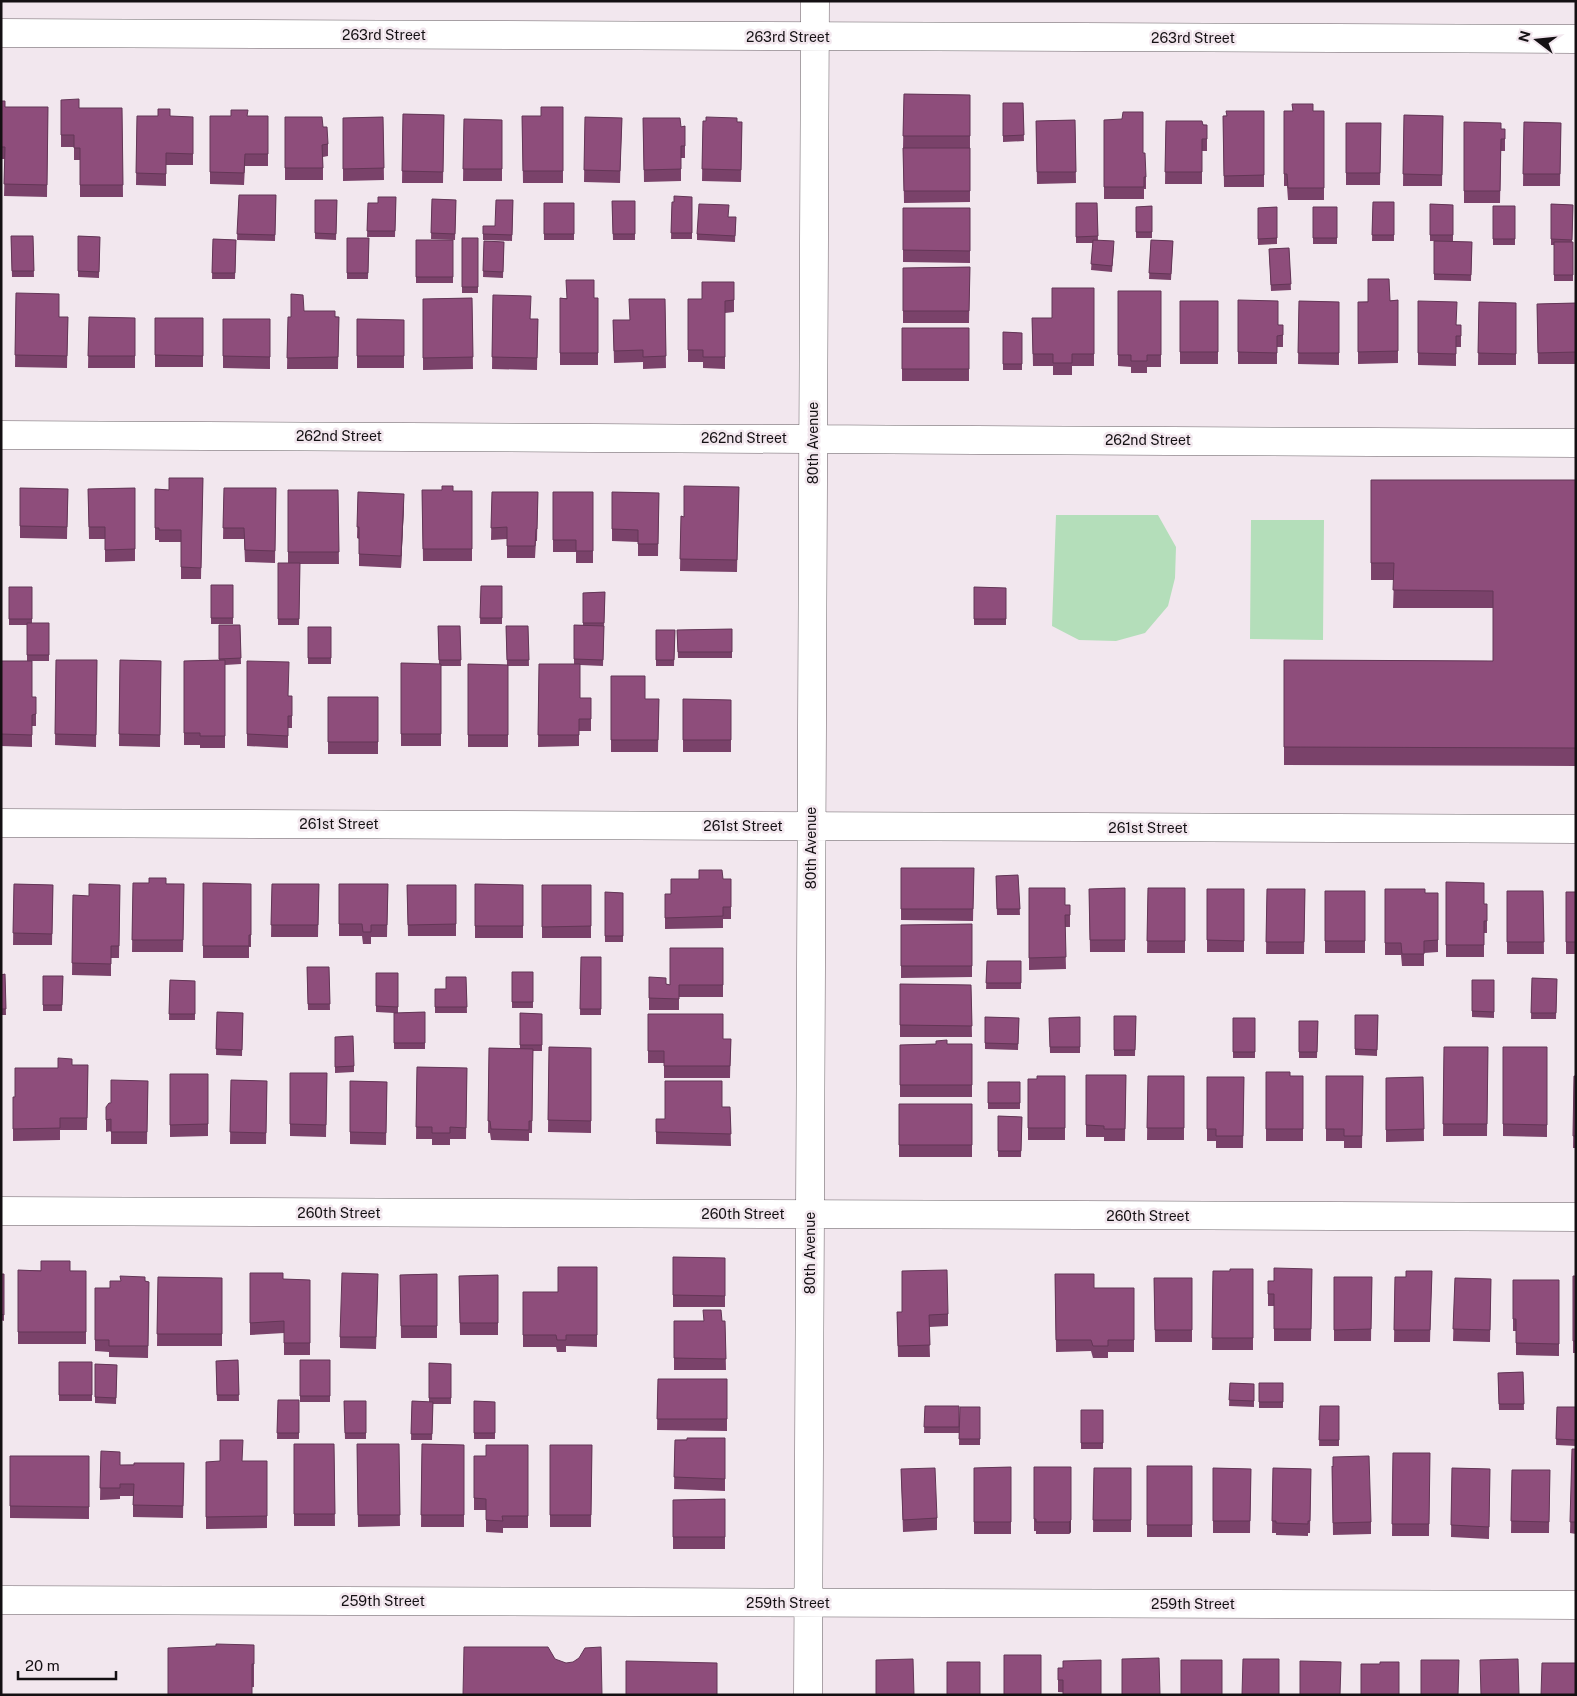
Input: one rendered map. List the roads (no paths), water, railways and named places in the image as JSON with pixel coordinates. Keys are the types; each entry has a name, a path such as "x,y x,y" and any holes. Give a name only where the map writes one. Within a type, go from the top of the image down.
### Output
{"street":[{"name":"80th Avenue","path":"808,1695 815,1"},
{"name":"263rd Street","path":"1,33 1576,40"},
{"name":"262nd Street","path":"1,435 1576,443"},
{"name":"261st Street","path":"1,823 1576,829"},
{"name":"260th Street","path":"1,1211 1576,1217"},
{"name":"259th Street","path":"1,1600 1576,1605"}]}
